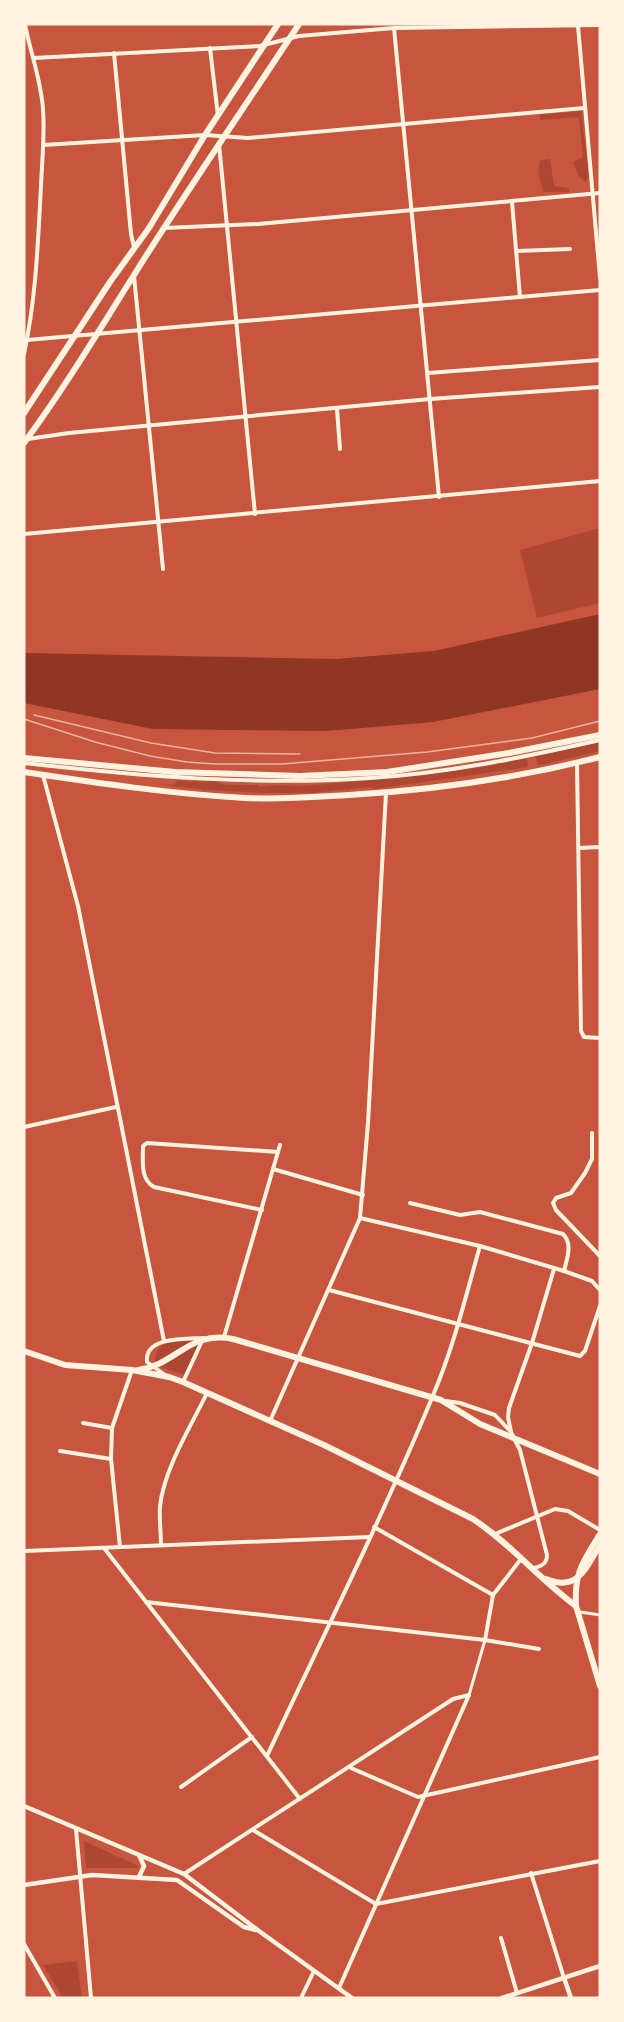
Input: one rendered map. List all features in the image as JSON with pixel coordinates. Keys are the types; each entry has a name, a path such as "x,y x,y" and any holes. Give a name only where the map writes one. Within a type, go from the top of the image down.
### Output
{"main road":[{"path":"24,413 161,210 205,135 278,24"},
{"path":"25,441 299,24"},
{"path":"24,761 225,775 322,775 387,772 509,753 600,735"},
{"path":"24,772 246,798 302,798 386,793 501,779 600,758"},
{"path":"132,1371 151,1367 205,1338 224,1337 441,1400 480,1424 600,1474"},
{"path":"24,1351 65,1365 169,1377 208,1392 396,1480 472,1519 495,1534 577,1609"},
{"path":"600,1532 576,1579 577,1609 600,1685"},
{"path":"543,1578 562,1584 576,1579 600,1545"}],"street":[{"path":"24,354 34,289 43,145 43,107 34,58 27,46 26,24"},
{"path":"34,58 264,46 290,37 394,28 600,25"},
{"path":"578,26 600,278"},
{"path":"394,28 439,497"},
{"path":"210,48 218,116"},
{"path":"114,53 131,234 135,248"},
{"path":"43,145 205,135 221,140 584,108"},
{"path":"221,140 255,514"},
{"path":"164,228 411,211 600,193"},
{"path":"512,202 520,297"},
{"path":"517,252 570,249"},
{"path":"134,275 163,569"},
{"path":"27,340 600,290"},
{"path":"428,373 600,360"},
{"path":"25,441 69,433 430,399 600,387"},
{"path":"337,409 340,449"},
{"path":"24,534 600,481"},
{"path":"24,761 186,778 285,781 351,779 405,775 520,758 600,740"},
{"path":"577,763 581,1031 584,1037 600,1038"},
{"path":"43,775 72,878 164,1341"},
{"path":"270,1421 360,1218 386,793"},
{"path":"579,848 600,848"},
{"path":"24,1127 116,1107"},
{"path":"592,1133 592,1159 585,1173 571,1194 556,1198 553,1203 556,1210 600,1256"},
{"path":"262,1210 154,1187 145,1179 143,1146 147,1143 278,1152"},
{"path":"224,1337 280,1145"},
{"path":"273,1169 363,1195"},
{"path":"410,1203 460,1215 480,1212 563,1234 567,1237 569,1249 564,1271"},
{"path":"360,1218 480,1246 564,1271 592,1281 600,1290"},
{"path":"267,1756 370,1537 432,1397 458,1323 480,1246"},
{"path":"511,1432 509,1408 532,1343 554,1269"},
{"path":"329,1290 580,1356 583,1354 600,1306"},
{"path":"169,1377 151,1367 147,1362 148,1353 152,1347 164,1341 205,1338"},
{"path":"183,1382 205,1338"},
{"path":"120,1547 111,1460 112,1428 132,1371"},
{"path":"161,1544 160,1506 165,1486 172,1466 208,1392"},
{"path":"441,1400 460,1403 495,1415 515,1438 547,1559 541,1566 532,1568"},
{"path":"83,1423 112,1428"},
{"path":"60,1451 111,1460"},
{"path":"495,1534 555,1509 561,1509 600,1532"},
{"path":"374,1527 493,1594"},
{"path":"24,1551 370,1537"},
{"path":"104,1548 300,1799"},
{"path":"339,1988 469,1695 485,1640 493,1594 522,1559"},
{"path":"146,1602 330,1621 538,1648"},
{"path":"577,1609 600,1615"},
{"path":"177,1880 453,1700 469,1695"},
{"path":"181,1787 252,1737"},
{"path":"350,1767 413,1796 600,1756"},
{"path":"24,1806 184,1874 352,1998"},
{"path":"76,1829 91,1998"},
{"path":"253,1830 376,1904 600,1861"},
{"path":"139,1855 144,1866 139,1876"},
{"path":"531,1873 571,1998"},
{"path":"24,1885 80,1875 139,1876 177,1880 244,1927 259,1931"},
{"path":"501,1938 517,1993"},
{"path":"24,1944 55,1998"},
{"path":"502,1998 600,1966"},
{"path":"301,1998 314,1971"}],"shaded area":[{"path":"581,111 589,177 585,182 578,175 573,162 583,157 579,117 540,120 540,115"},
{"path":"550,159 554,186 569,188 569,192 543,192 538,171 540,160"},
{"path":"600,528 600,603 537,618 520,550"},
{"path":"600,614 600,689 433,722 326,731 153,729 24,703 24,653 336,659 434,651"},
{"path":"600,742 600,751 541,765 538,765 535,756"},
{"path":"527,758 528,767 375,789 369,787 312,793 266,793 208,790 146,783 173,785 178,780 213,781 225,785 258,785 259,787 302,786 403,777 489,766"},
{"path":"200,1340 186,1375 162,1368 155,1361 156,1353 165,1344"},
{"path":"84,1841 136,1865 139,1868 86,1868"},
{"path":"77,1961 82,1998 63,1998 43,1965"}],"railway":[{"path":"34,715 151,743 215,753 300,754"},
{"path":"24,719 95,742 150,756 215,764 282,764 427,752 532,738 600,721"}]}
